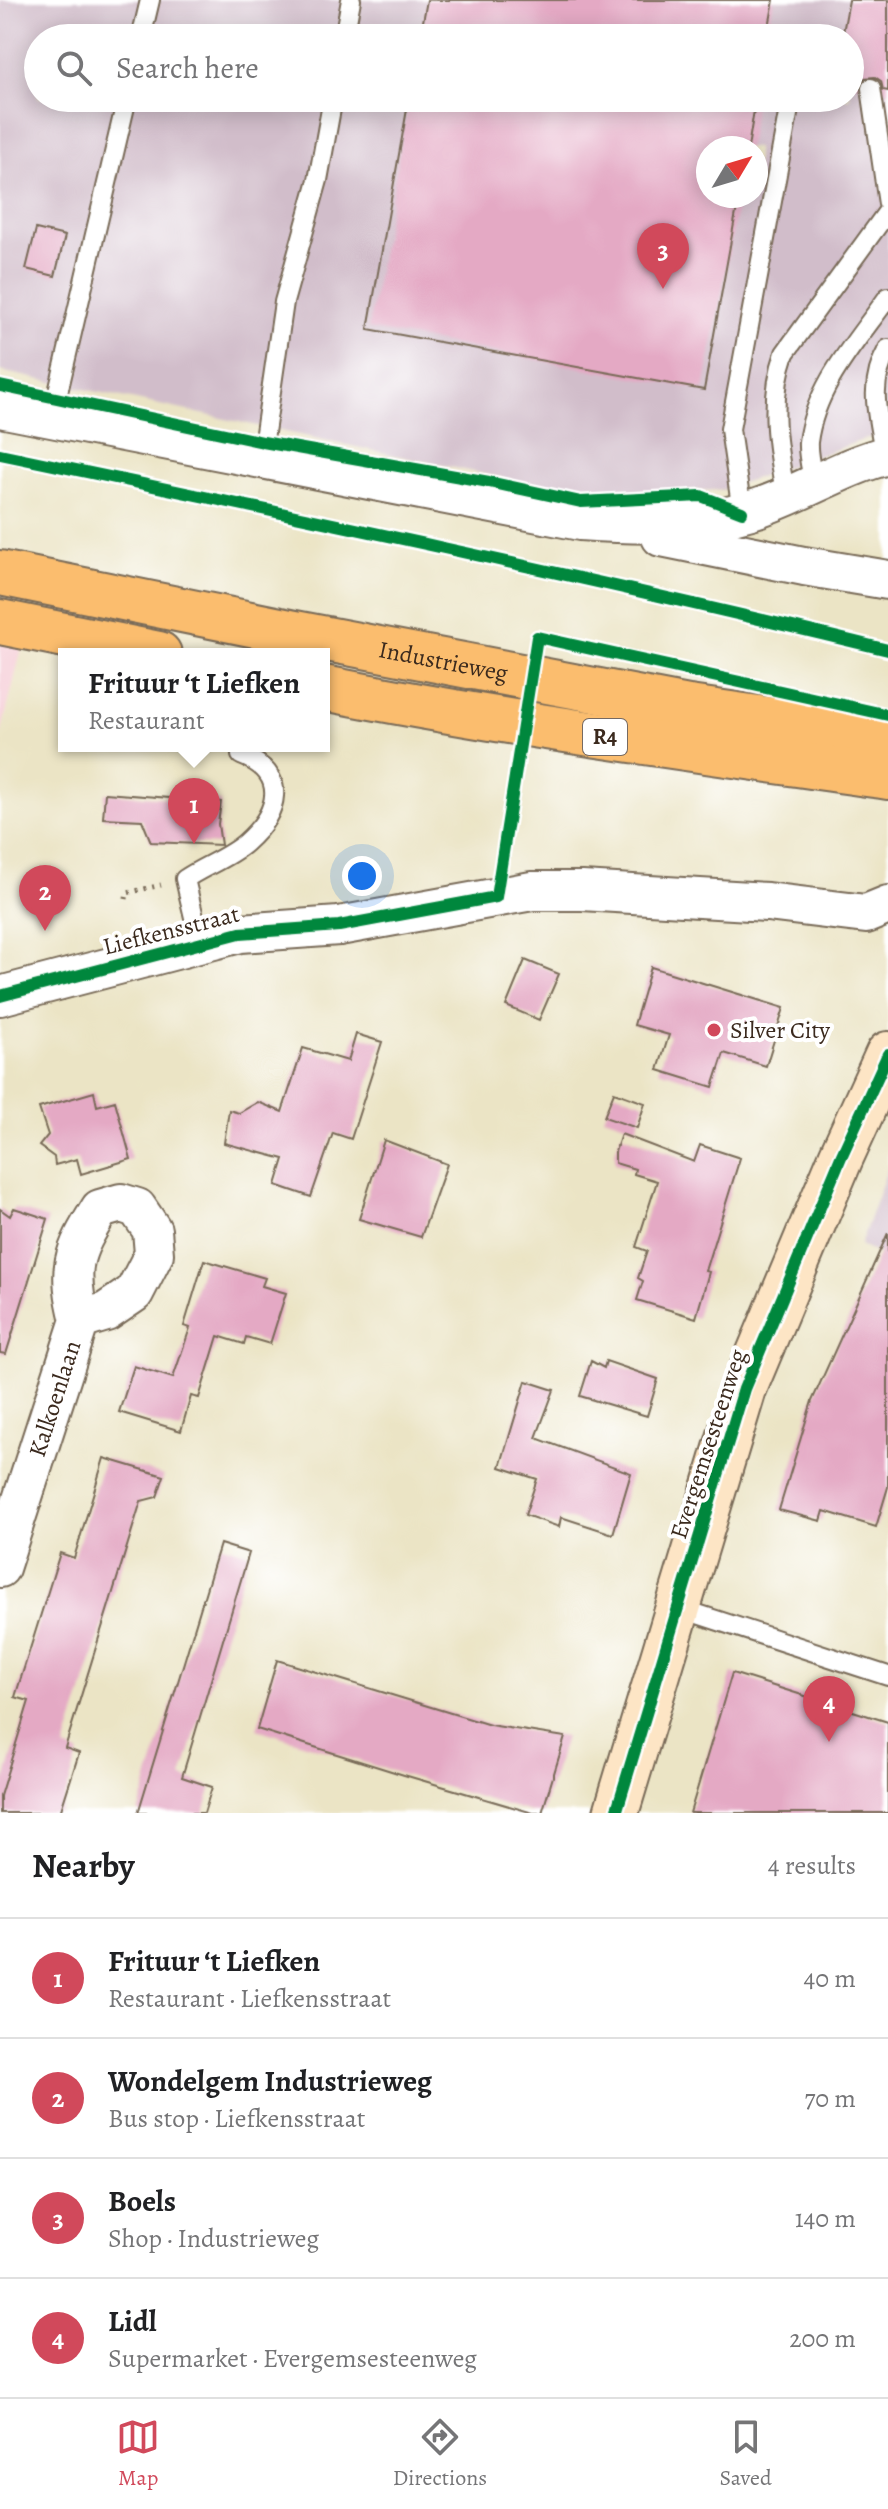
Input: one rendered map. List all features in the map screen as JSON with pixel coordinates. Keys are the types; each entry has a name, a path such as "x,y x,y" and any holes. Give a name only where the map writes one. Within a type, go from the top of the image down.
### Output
{"highway":[{"name":"Industrieweg","path":"0,573 689,708 888,737"},
{"path":"0,622 129,648"},
{"name":"Industrieweg","path":"330,689 600,737 888,777"}],"street":[{"path":"0,408 888,580"},
{"path":"580,521 643,525 700,522 742,512 887,455"},
{"name":"Liefkensstraat","path":"0,996 240,933 339,926 532,891 767,902 866,914 888,905"},
{"name":"Evergemsesteenweg","path":"616,1813 744,1389 841,1157 888,1054"},
{"name":"Kalkoenlaan","path":"0,1568 80,1320"}],"lane":[{"path":"144,24 150,0"},
{"path":"347,24 351,0"},
{"path":"871,88 888,204"},
{"path":"52,418 124,112"},
{"path":"261,460 284,302 318,180 330,112"},
{"path":"742,512 730,429 788,112"},
{"path":"800,491 775,434 777,375 785,353 888,211"},
{"path":"800,491 814,416 831,378 888,297"},
{"path":"887,455 874,393 876,374 888,349"},
{"path":"200,943 185,879 245,843 269,816 276,799 273,780 258,761 241,755"},
{"path":"679,1608 888,1676"}],"path":[{"path":"126,899 127,893 185,879"}],"shaded area":[{"path":"0,0 888,0 888,431 722,490 577,494 0,371"},
{"path":"0,634 24,640 0,738"},
{"path":"888,1167 888,1258 860,1245"}],"building":[{"path":"427,0 774,0 770,24 423,24"},
{"path":"849,0 888,0 888,91 883,90 881,81 875,77 864,78 864,24 845,24"},
{"path":"407,112 754,112 750,136 696,136 696,208 737,208 704,390 368,329"},
{"path":"36,229 65,236 55,276 26,269"},
{"path":"105,793 221,802 218,824 221,845 151,842 142,820 103,818"},
{"path":"525,960 559,974 539,1020 506,1006"},
{"name":"Silver City","path":"651,967 784,1008 766,1066 724,1053 713,1087 658,1070 669,1035 634,1025"},
{"path":"356,1034 382,1042 351,1139 333,1133 311,1197 276,1185 284,1159 224,1143 229,1110 239,1113 258,1102 282,1112 303,1048 348,1061"},
{"path":"94,1092 97,1106 115,1101 131,1159 81,1174 77,1159 55,1165 54,1157 39,1146 48,1135 39,1108"},
{"path":"614,1092 645,1103 637,1128 604,1117"},
{"path":"621,1134 694,1162 700,1145 740,1158 705,1271 709,1272 696,1318 637,1300 643,1281 638,1278 647,1251 636,1247 657,1181 634,1174 635,1169 615,1163"},
{"path":"384,1140 447,1164 421,1237 359,1219"},
{"path":"14,1208 48,1219 6,1354 0,1353 0,1209 10,1216"},
{"path":"888,1233 888,1487 876,1527 824,1511 821,1521 779,1510 812,1401"},
{"path":"204,1260 265,1278 262,1286 286,1293 270,1344 246,1337 244,1344 218,1336 199,1398 191,1396 181,1431 119,1412 134,1366 173,1378 190,1328 184,1326"},
{"path":"591,1361 604,1368 606,1361 658,1379 647,1416 580,1396"},
{"path":"526,1381 554,1390 536,1438 631,1473 613,1534 561,1517 559,1527 525,1515 537,1479 500,1467"},
{"path":"104,1458 164,1476 157,1497 141,1501 65,1748 79,1753 60,1813 0,1813 0,1796 29,1701 15,1697 60,1553 74,1558"},
{"path":"220,1544 249,1553 182,1777 212,1787 204,1813 138,1813"},
{"path":"277,1660 490,1725 565,1737 542,1813 404,1775 257,1729"},
{"path":"732,1673 888,1722 888,1813 690,1813"}],"cycle path":[{"path":"0,386 263,442 489,482 581,502 701,496 742,512"},
{"path":"0,454 334,524 888,650"},
{"path":"0,996 240,933 339,926 496,897 537,637 888,715"},
{"path":"616,1813 744,1389 841,1157 888,1054"}],"place":[{"name":"Boels","path":"663,289"},
{"name":"Frituur ‘t Liefken","path":"194,844"},
{"name":"Wondelgem Industrieweg","path":"45,931"},
{"name":"Silver City","path":"714,1030"},
{"name":"Lidl","path":"829,1742"}]}
